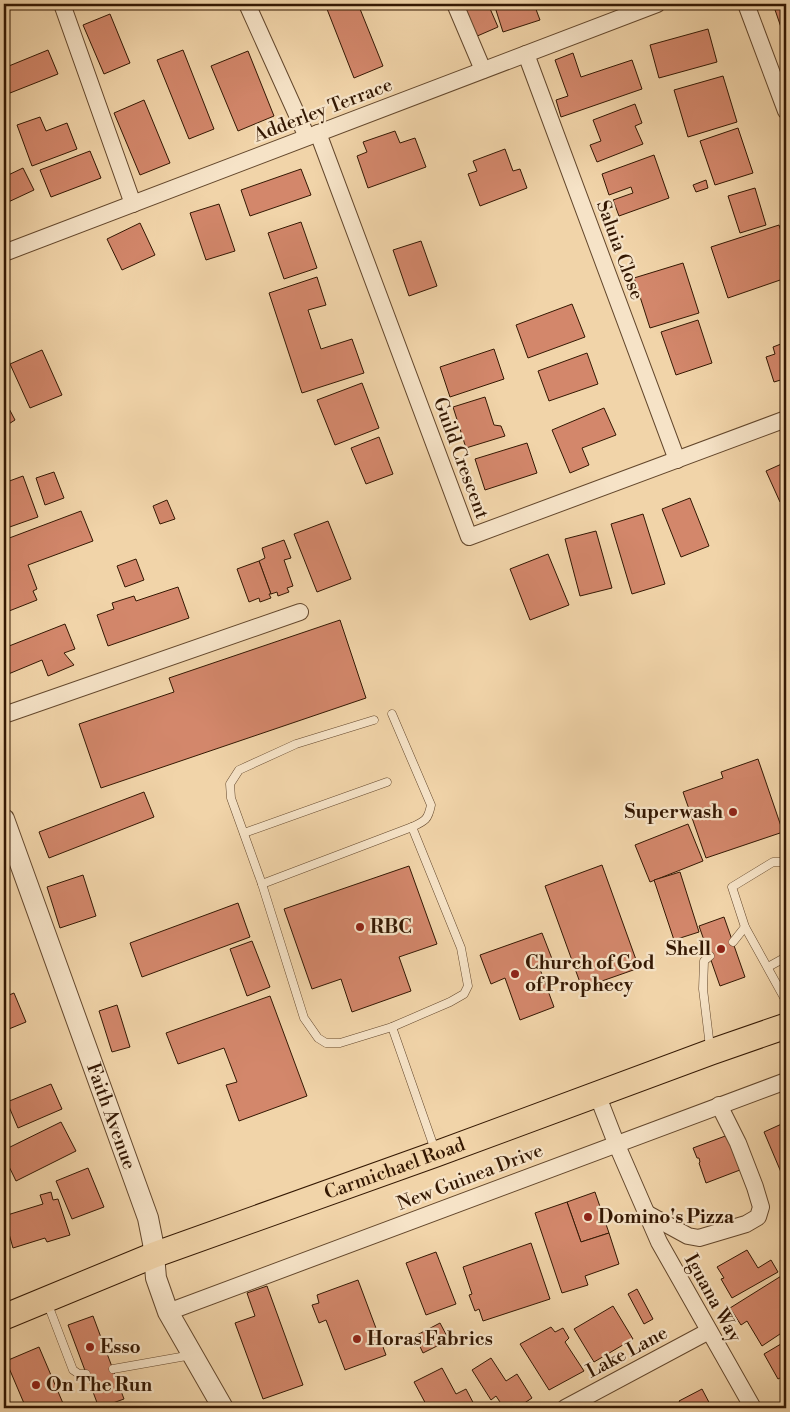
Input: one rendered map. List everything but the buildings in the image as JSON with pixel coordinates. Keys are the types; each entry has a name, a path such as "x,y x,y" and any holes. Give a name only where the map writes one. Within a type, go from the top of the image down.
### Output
{"main road":[{"name":"Carmichael Road","path":"4,1317 154,1255 786,1026"}],"street":[{"path":"62,4 132,204"},
{"path":"246,4 312,135"},
{"path":"455,4 483,70"},
{"name":"Adderley Terrace","path":"4,253 657,4"},
{"path":"746,4 786,111"},
{"name":"Saluia Close","path":"526,54 677,460"},
{"name":"Guild Crescent","path":"312,135 469,537 786,419"},
{"path":"4,715 300,612"},
{"name":"Faith Avenue","path":"4,819 148,1218 153,1244 156,1278 168,1312 224,1408"},
{"name":"New Guinea Drive","path":"168,1312 786,1081"},
{"name":"Iguana Way","path":"597,1094 659,1242 752,1408"},
{"path":"646,1213 688,1236 699,1238 746,1224 758,1217 761,1207 755,1187 738,1143 719,1105"},
{"name":"Lake Lane","path":"565,1408 709,1331"}],"lane":[{"path":"262,884 412,827 423,822 428,817 431,805 392,714"},
{"path":"374,720 296,744 239,770 230,784 231,798 262,884 304,1018 318,1038 326,1043 340,1043 392,1026 450,1002 464,994 468,986 461,948 412,827"},
{"path":"244,833 387,782"},
{"path":"786,862 774,862 732,887 745,927 786,1001"},
{"path":"733,942 745,927"},
{"path":"710,956 704,961 703,989 711,1052"},
{"path":"768,968 786,956"},
{"path":"392,1026 436,1154"},
{"path":"46,1300 73,1370 79,1374 86,1374"},
{"path":"113,1369 193,1355"}],"place":[{"name":"Superwash","path":"733,812"},
{"name":"RBC","path":"360,927"},
{"name":"Shell","path":"721,949"},
{"name":"Church of God of Prophecy","path":"515,974"},
{"name":"Domino's Pizza","path":"588,1217"},
{"name":"Horas Fabrics","path":"357,1339"},
{"name":"Esso","path":"90,1347"},
{"name":"On The Run","path":"36,1385"}]}
